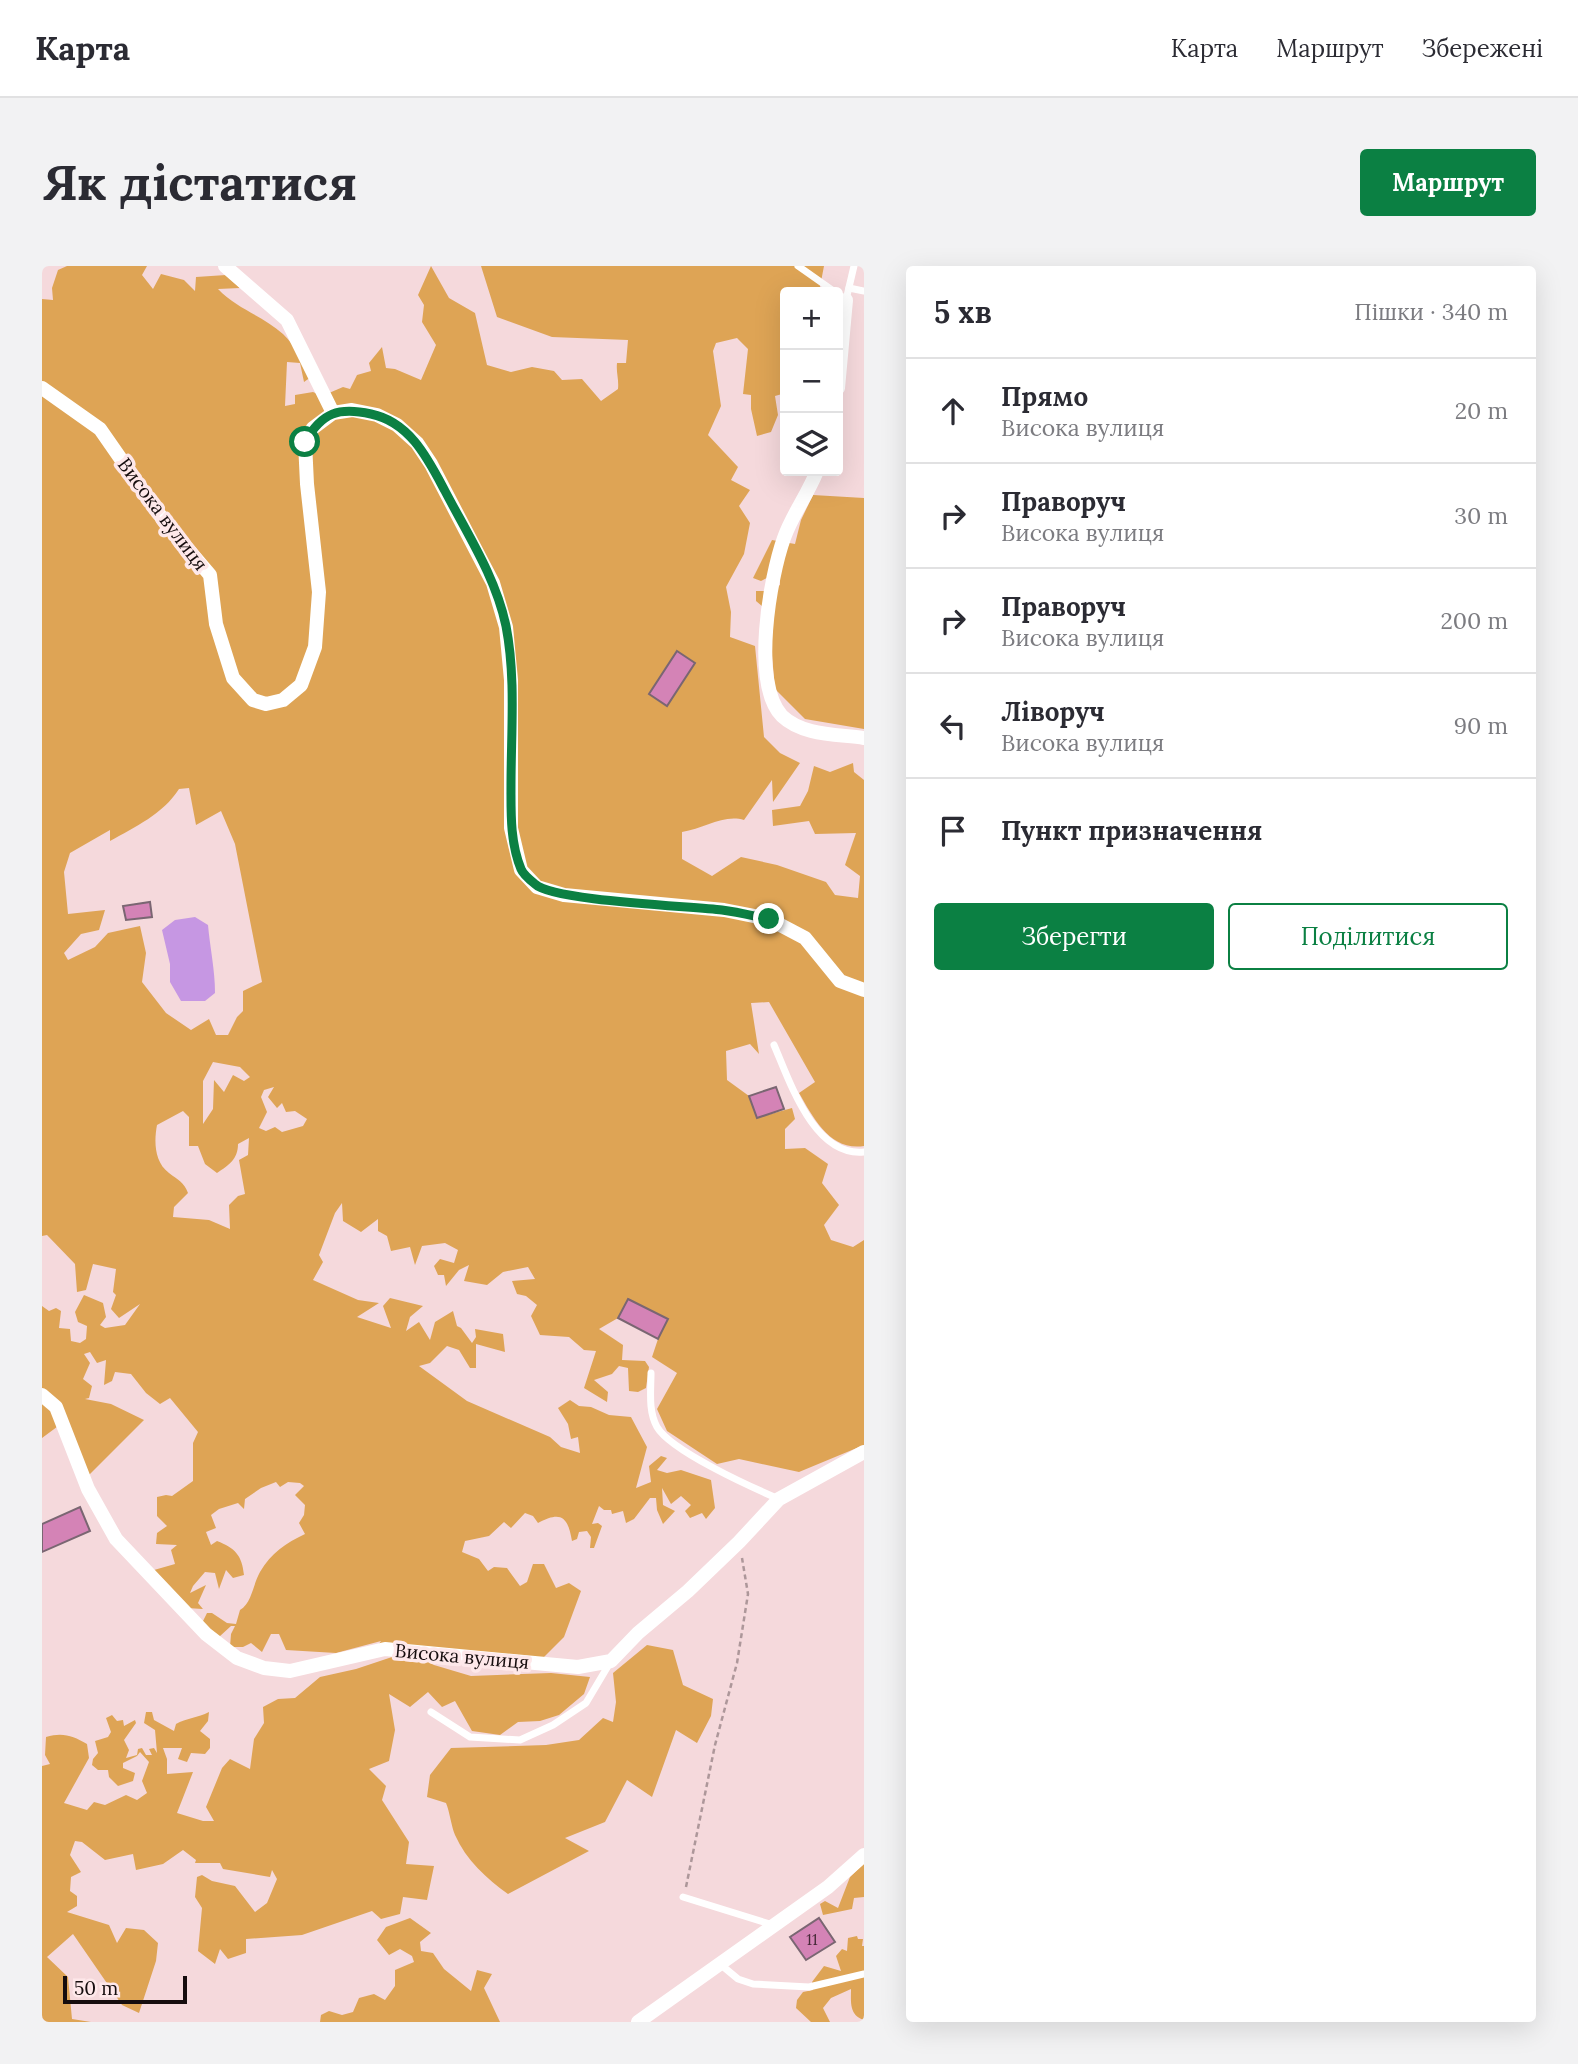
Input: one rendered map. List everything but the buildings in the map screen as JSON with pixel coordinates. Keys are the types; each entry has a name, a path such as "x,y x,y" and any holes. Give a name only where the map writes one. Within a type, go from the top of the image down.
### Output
{"street":[{"path":"226,266 287,320 333,413 352,410 377,415 397,425 417,443 431,464 493,583 506,627 510,667 511,828 521,870 537,887 564,895 724,910 769,919 805,938 840,981 864,990"},
{"name":"Висока вулиця","path":"42,388 100,429 164,520 210,575 216,625 233,678 253,700 265,704 283,700 301,685 315,647 319,592 305,442 313,428 333,413"},
{"path":"815,476 785,536 772,579 765,632 769,692 782,715 804,730 864,738"},
{"name":"Висока вулиця","path":"42,1395 56,1407 88,1489 116,1539 206,1634 237,1658 264,1668 290,1671 385,1648 578,1667 611,1661"},
{"path":"611,1661 638,1633 688,1591 739,1542 779,1499 864,1452"},
{"path":"638,2022 828,1887 864,1855"}],"lane":[{"path":"798,266 832,287"},
{"path":"843,291 854,266"},
{"path":"843,293 864,291"},
{"path":"774,1045 795,1094 813,1125 829,1141 842,1149 864,1152"},
{"path":"651,1373 650,1405 656,1426 668,1441 745,1484 779,1499"},
{"path":"432,1712 470,1737 520,1740 553,1725 586,1703 611,1661"},
{"path":"683,1898 773,1925"},
{"path":"720,1964 738,1979 753,1984 809,1987 864,1974"}],"path":[{"path":"683,1898 715,1745 737,1663 748,1594 739,1542"}],"shaded area":[{"path":"67,266 147,266 142,275 153,289 161,274 184,280 195,291 196,277 226,275 240,288 218,289 233,302 283,334 295,348 311,377 304,382 300,363 287,362 285,406 295,404 295,395 313,392 322,396 343,387 350,389 357,375 371,371 369,363 382,347 386,368 421,380 436,345 422,322 424,305 418,295 431,266 449,298 475,313 487,365 511,372 532,367 554,371 562,380 582,379 601,401 618,389 617,363 626,363 628,340 552,337 497,317 481,266 824,266 820,287 780,287 780,395 775,396 778,415 771,432 757,436 751,395 743,394 748,349 737,338 716,343 713,351 721,406 708,435 738,467 731,480 750,490 739,506 750,523 744,554 726,587 731,612 730,637 755,646 764,737 780,753 800,763 773,802 772,780 744,820 721,820 682,832 682,859 712,876 741,857 777,865 826,882 835,895 858,898 860,876 845,865 856,833 815,834 809,821 773,826 772,810 800,806 808,791 814,766 830,772 853,763 854,772 864,780 864,1146 842,1143 832,1138 817,1123 799,1093 815,1082 769,1002 751,1003 759,1054 750,1044 726,1051 727,1080 749,1096 757,1118 792,1108 795,1119 785,1129 785,1149 805,1148 828,1164 822,1183 839,1205 824,1225 831,1240 853,1247 864,1240 864,1445 799,1472 739,1459 717,1464 667,1431 657,1409 677,1373 652,1357 667,1319 628,1299 618,1318 599,1329 623,1345 622,1360 645,1361 649,1367 646,1388 638,1392 629,1391 628,1368 619,1366 612,1374 594,1380 608,1392 607,1402 584,1388 596,1351 584,1350 569,1337 540,1335 531,1316 537,1305 526,1296 517,1294 512,1281 535,1279 528,1267 503,1272 487,1285 464,1281 469,1265 459,1270 446,1286 444,1275 438,1275 434,1266 440,1259 454,1263 458,1250 445,1243 422,1246 415,1265 410,1247 391,1251 387,1236 378,1231 378,1219 361,1232 343,1221 342,1203 335,1213 319,1255 323,1262 313,1280 358,1300 379,1303 357,1317 391,1328 383,1306 390,1298 423,1306 410,1317 406,1331 419,1322 430,1340 435,1322 453,1311 457,1326 472,1343 476,1337 475,1329 503,1334 505,1352 476,1344 476,1368 470,1368 459,1350 447,1346 430,1363 419,1366 467,1401 550,1437 561,1447 580,1453 578,1437 571,1439 568,1424 558,1408 570,1400 579,1406 591,1407 609,1415 631,1417 647,1447 636,1488 651,1482 649,1466 661,1456 667,1458 657,1470 667,1473 681,1470 711,1480 715,1508 706,1519 702,1513 690,1518 685,1511 691,1505 681,1496 671,1504 662,1488 663,1505 675,1511 663,1524 657,1510 656,1498 650,1498 634,1519 626,1523 623,1511 612,1514 611,1510 604,1510 599,1506 592,1524 598,1523 602,1526 594,1548 590,1548 591,1537 587,1531 579,1532 577,1539 572,1541 562,1518 553,1517 538,1523 533,1516 525,1513 511,1528 504,1522 489,1536 465,1541 462,1552 479,1559 488,1571 494,1567 507,1568 520,1586 527,1582 533,1564 544,1564 556,1588 569,1583 581,1591 564,1637 541,1660 376,1648 381,1641 336,1653 286,1650 279,1634 271,1634 262,1652 251,1643 243,1647 230,1647 235,1626 231,1626 219,1637 202,1623 207,1613 212,1613 227,1623 236,1624 240,1610 247,1603 264,1565 279,1549 305,1534 299,1523 304,1515 305,1505 295,1495 304,1486 288,1482 280,1487 276,1482 245,1499 244,1509 238,1503 219,1509 211,1515 216,1528 206,1532 211,1545 217,1541 229,1546 239,1557 244,1575 233,1578 226,1570 219,1589 215,1573 205,1572 190,1593 206,1585 198,1603 203,1609 187,1608 154,1570 175,1564 171,1550 177,1545 156,1544 157,1533 167,1526 157,1516 157,1497 172,1496 193,1481 193,1443 198,1432 170,1398 160,1404 146,1393 131,1374 115,1372 112,1381 104,1385 106,1360 97,1363 90,1352 84,1354 90,1363 83,1379 92,1386 89,1398 85,1399 111,1404 144,1420 88,1476 65,1421 42,1438 42,1306 49,1311 56,1308 61,1311 59,1328 70,1329 71,1341 80,1343 86,1339 87,1326 78,1322 75,1312 84,1295 103,1303 106,1317 100,1325 105,1328 125,1325 140,1304 119,1318 111,1309 116,1295 113,1292 116,1269 93,1264 86,1290 77,1292 75,1264 47,1235 42,1236 42,299 53,300 52,288 58,270","holes":["189,788 196,825 221,811 235,844 262,982 243,991 243,1011 228,1035 216,1035 209,1019 191,1030 166,1013 142,982 146,953 140,926 108,933 95,947 68,960 64,953 81,934 99,930 105,910 68,914 64,872 70,853 110,830 110,841 157,813 179,789","213,1062 240,1067 250,1077 244,1081 233,1075 224,1092 214,1080 213,1109 203,1124 203,1081","274,1087 268,1097 277,1108 282,1103 286,1112 295,1111 307,1119 303,1126 282,1132 275,1127 266,1131 259,1128 267,1112 261,1097 264,1090","183,1111 189,1117 189,1146 198,1146 205,1164 217,1173 235,1158 238,1144 249,1138 248,1155 239,1160 245,1194 238,1196 229,1205 230,1229 209,1220 173,1217 174,1207 188,1193 183,1184 160,1163 156,1144 157,1125"]},
{"path":"813,495 864,498 864,729 805,719 775,689 768,611 756,601 756,591 770,591 780,585 780,571 761,581 753,578 772,540 795,544 801,520"},
{"path":"195,917 208,925 215,993 205,1001 181,1001 170,982 170,964 162,930 175,920"},
{"path":"647,1645 673,1650 683,1685 713,1699 711,1716 697,1743 676,1730 652,1797 627,1780 605,1822 565,1838 589,1851 508,1894 485,1875 465,1853 455,1835 446,1803 427,1797 430,1775 451,1748 546,1745 579,1740 603,1718 613,1722 616,1702 613,1673"},
{"path":"392,1657 422,1657 434,1665 471,1676 551,1673 590,1677 584,1694 559,1715 540,1721 518,1722 500,1735 472,1731 455,1701 442,1707 428,1692 410,1707 389,1694 395,1730 389,1761 369,1769 386,1786 382,1800 409,1842 406,1864 434,1866 427,1900 403,1897 400,1914 381,1919 372,1911 302,1935 246,1939 246,1953 228,1959 220,1949 215,1964 198,1951 202,1908 195,1897 197,1877 202,1875 212,1881 235,1886 255,1912 267,1903 277,1879 272,1870 270,1877 223,1869 220,1863 195,1863 196,1860 183,1850 163,1864 136,1870 133,1854 105,1860 82,1842 75,1841 70,1855 81,1872 71,1877 70,1891 77,1896 77,1906 67,1912 109,1925 117,1943 126,1928 144,1930 158,1943 156,1961 139,2013 122,2005 73,1934 47,1957 68,1977 72,2019 91,2022 42,2022 42,1766 50,1764 45,1755 46,1737 68,1736 87,1744 89,1758 64,1803 87,1810 94,1802 105,1805 126,1795 137,1800 147,1793 142,1781 149,1762 140,1752 137,1756 123,1763 123,1768 135,1773 133,1781 118,1786 109,1777 108,1770 98,1770 92,1765 98,1753 95,1741 108,1737 111,1732 106,1718 112,1715 117,1721 123,1720 124,1726 135,1720 136,1723 124,1740 129,1750 126,1758 137,1755 138,1749 142,1748 146,1755 152,1755 149,1749 154,1748 157,1753 155,1730 144,1723 146,1712 152,1712 154,1720 174,1731 176,1724 209,1712 208,1721 200,1731 210,1739 210,1748 205,1754 191,1753 187,1762 178,1759 182,1748 163,1748 167,1759 167,1774 193,1772 177,1813 203,1821 214,1821 206,1807 222,1768 230,1759 250,1769 254,1739 264,1723 263,1707 278,1699 295,1698 320,1677"},
{"path":"864,1863 864,1897 854,1898 852,1909 823,1915 820,1904 825,1901 838,1908 850,1877"},
{"path":"410,1918 431,1933 420,1942 421,1951 433,1953 444,1969 471,1991 477,1970 492,1974 484,1988 500,2022 320,2022 321,2015 329,2011 342,2015 353,2012 359,1998 374,1994 385,2000 395,1986 395,1970 414,1962 412,1956 400,1949 389,1955 377,1940 386,1927"},
{"path":"857,1936 858,1939 863,1939 864,1946 864,2020 853,2011 851,1989 831,1998 823,2008 830,2022 811,2022 796,2008 797,2000 803,1992 813,1990 812,1982 824,1966 841,1971 836,1956 842,1949 847,1951 848,1938"}],"route":[{"path":"305,442 313,428 325,417 352,410 377,415 397,425 417,443 431,464 493,583 506,627 511,680 511,828 521,870 537,887 564,895 724,910 769,919"}]}
